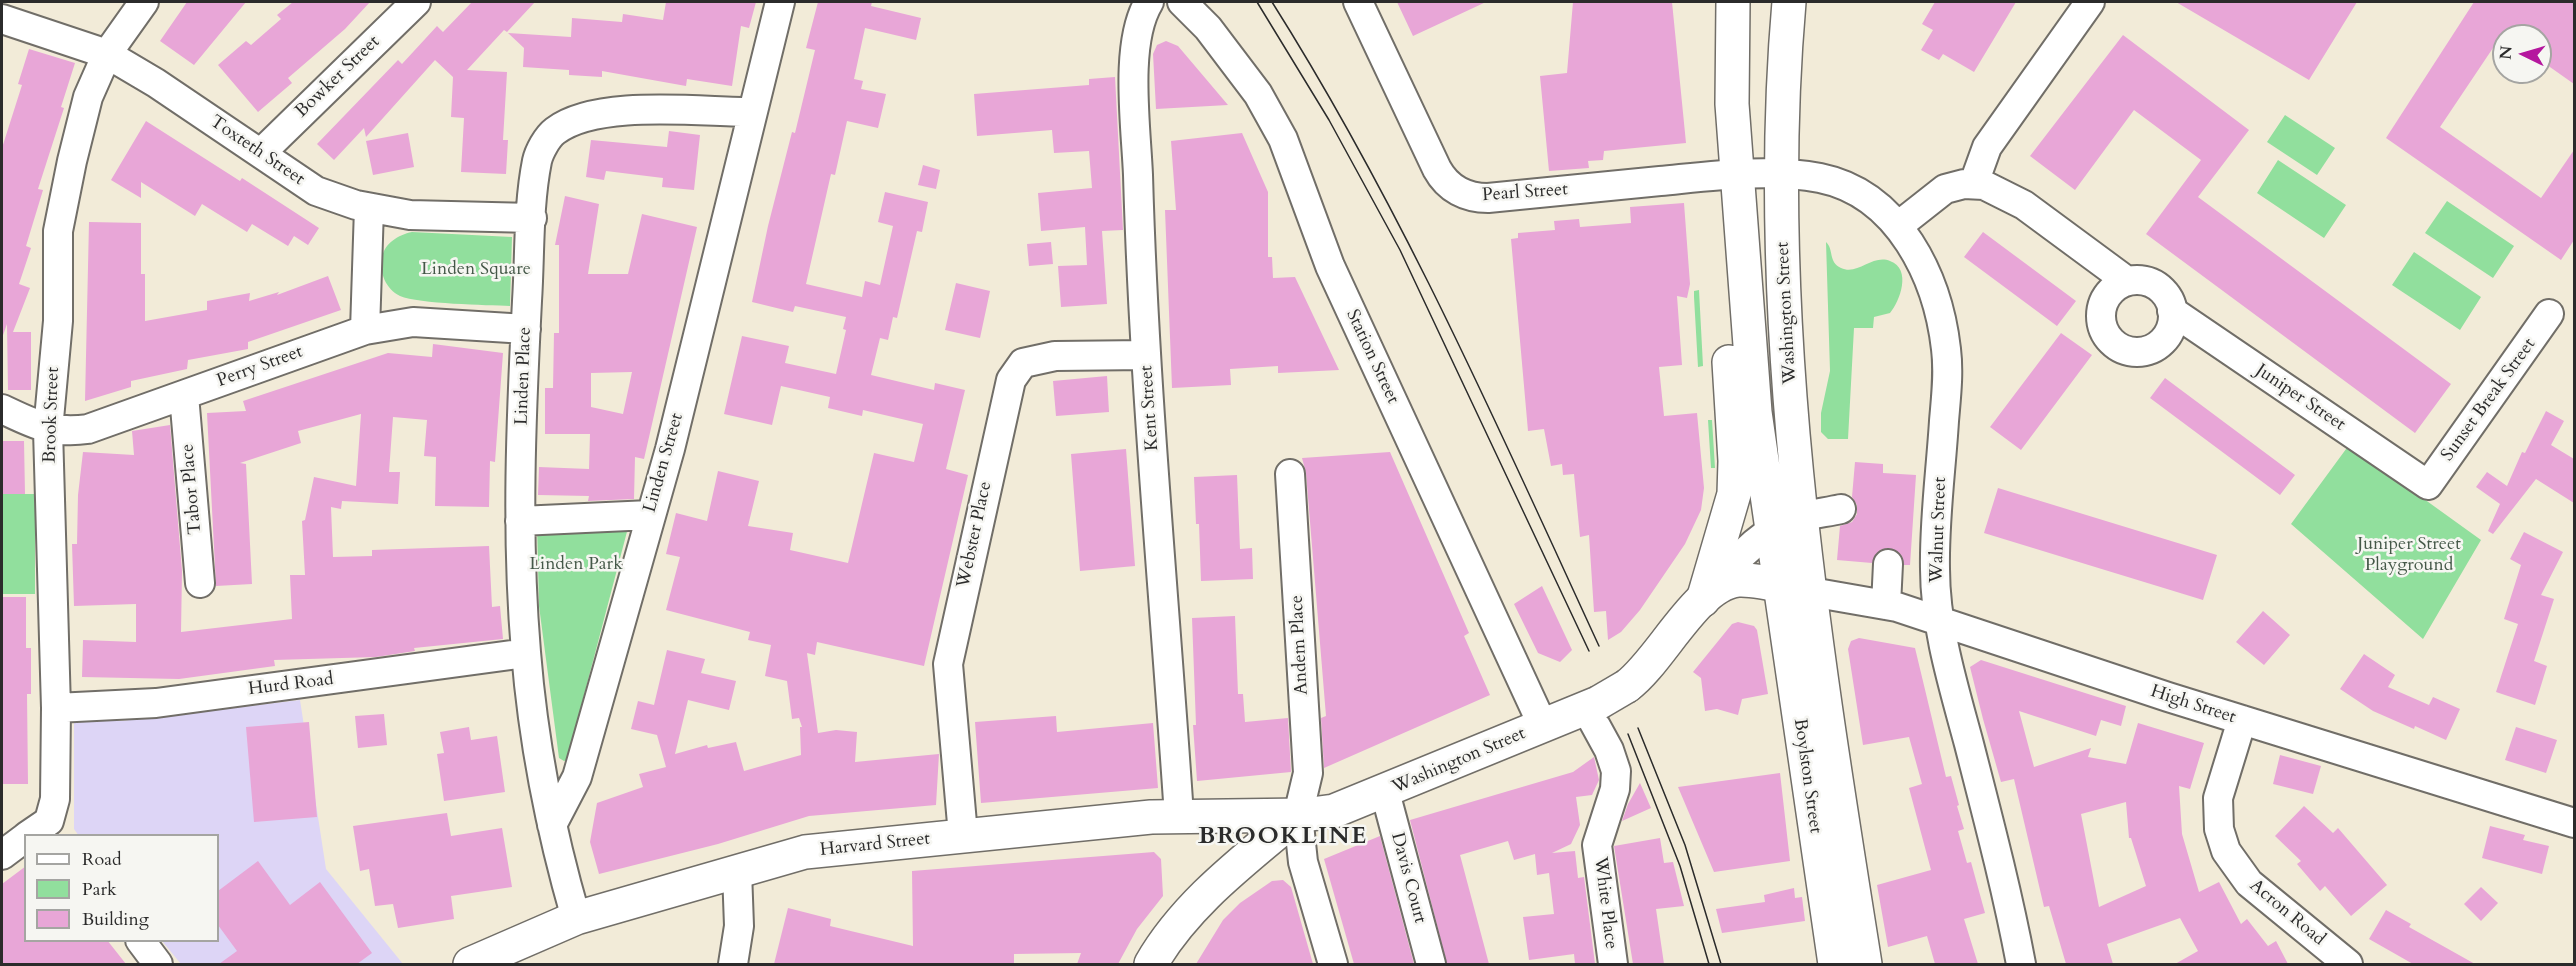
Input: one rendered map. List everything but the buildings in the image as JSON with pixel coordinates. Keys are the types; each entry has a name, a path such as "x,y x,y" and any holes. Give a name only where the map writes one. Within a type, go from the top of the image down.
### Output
{"main road":[{"path":"1733,2 1732,104 1754,396 1779,586"},
{"name":"Washington Street","path":"1298,815 1334,811 1385,792 1592,705 1627,686 1702,600 1732,581 1749,581 1811,592 1790,365 1783,174 1783,117 1789,2"},
{"path":"1702,600 1734,494 1735,461 1725,279 1737,175"},
{"name":"Boylston Street","path":"1779,586 1835,964"},
{"name":"Boylston Street","path":"1811,592 1866,964"},
{"path":"1151,964 1167,937 1187,912 1298,815"},
{"name":"Harvard Street","path":"470,964 576,918 805,852 1179,816 1298,815"}],"street":[{"name":"Brook Street","path":"40,832 55,799 56,708 48,430 58,321 58,231 88,97 107,54 144,2"},
{"name":"Bowker Street","path":"261,153 416,2"},
{"name":"Linden Street","path":"552,825 577,777 670,449 780,2"},
{"name":"Kent Street","path":"1149,2 1141,16 1135,51 1139,232 1179,816"},
{"name":"Station Street","path":"1182,2 1208,28 1258,94 1283,139 1330,266 1543,726"},
{"name":"Pearl Street","path":"1358,2 1437,170 1448,184 1464,195 1488,198 1737,175 1783,174"},
{"path":"1974,183 1987,147 2090,2"},
{"name":"Toxteth Street","path":"2,19 107,54 156,83 316,190 369,208 410,215 532,218"},
{"name":"Linden Place","path":"552,825 526,653 520,520 526,329 537,160 554,132 581,118 619,110 752,112"},
{"name":"Walnut Street","path":"1783,174 1833,182 1865,199 1898,226 1915,252 1938,305 1946,350 1947,388 1935,569 1941,622 1962,720 2010,902 2021,964"},
{"path":"1898,226 1940,192 1953,186 1974,183 1994,188 2015,199 2127,281"},
{"path":"365,330 369,208"},
{"path":"2139,280 2161,290 2172,311 2172,322 2163,342 2143,352 2121,349 2105,334 2100,313 2109,293 2127,281 2139,280"},
{"name":"Juniper Street","path":"2172,311 2428,485"},
{"name":"Sunset Break Street","path":"2428,485 2550,314"},
{"name":"Perry Street","path":"2,410 48,430 68,432 88,429 365,330 413,322 526,329"},
{"name":"Webster Place","path":"963,835 948,664 1000,417 1011,380 1023,363 1055,357 1146,355"},
{"name":"Tabor Place","path":"184,395 200,583"},
{"name":"Andem Place","path":"1290,474 1308,773 1298,815 1303,862 1333,964"},
{"path":"1702,600 1734,563 1771,531 1789,521 1841,509"},
{"path":"520,520 650,516"},
{"path":"1886,605 1888,564"},
{"name":"High Street","path":"1811,592 1886,605 2242,720 2574,823"},
{"name":"Hurd Road","path":"56,708 156,703 526,653"},
{"name":"White Place","path":"1592,705 1616,771 1615,789 1597,845 1613,964"},
{"name":"Acron Road","path":"2242,720 2218,798 2219,829 2226,851 2249,883 2348,964"},
{"name":"Davis Court","path":"1385,792 1431,964"},
{"path":"552,825 576,918"},
{"name":"Brook Street","path":"2,855 24,842"},
{"path":"733,964 739,926 736,871"},
{"path":"142,942 158,964"}],"shaded area":[{"path":"300,700 326,869 403,964 181,964 163,942 219,942 219,834 78,834 74,829 74,721 121,721"}],"green space":[{"path":"2285,115 2335,148 2317,175 2267,142"},
{"path":"2278,160 2346,205 2324,238 2257,193"},
{"path":"2447,201 2514,246 2493,278 2425,233"},
{"name":"Linden Square","path":"412,232 512,237 510,306 422,301 395,293 385,280 382,257 393,240"},
{"path":"1826,242 1834,262 1841,268 1853,269 1877,260 1890,261 1897,265 1902,278 1900,293 1890,313 1874,317 1873,328 1854,328 1848,439 1828,439 1821,432 1821,413 1830,371"},
{"path":"2414,252 2481,297 2460,330 2392,285"},
{"path":"1699,290 1703,366 1698,367 1694,291"},
{"path":"1708,420 1712,420 1715,468 1711,468"},
{"name":"Juniper Street Playground","path":"2349,445 2481,540 2423,639 2291,524"},
{"path":"2,494 35,494 35,594 2,594"},
{"name":"Linden Park","path":"629,524 567,760 564,761 559,758 539,606 537,525"}],"tram line":[{"path":"1257,2 1329,120 1400,250 1589,651"},
{"path":"1272,2 1319,79 1406,238 1485,400 1599,646"},
{"path":"1638,728 1685,845 1721,964"},
{"path":"1628,734 1680,866 1709,964"}],"district":[{"name":"BROOKLINE","path":"1283,837"}]}
